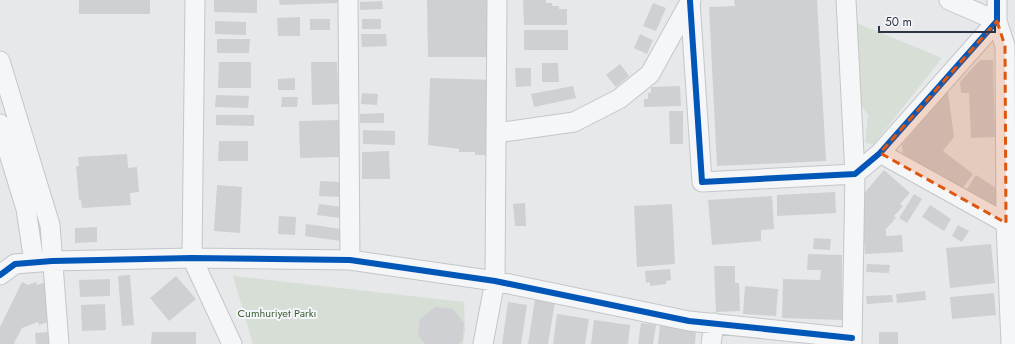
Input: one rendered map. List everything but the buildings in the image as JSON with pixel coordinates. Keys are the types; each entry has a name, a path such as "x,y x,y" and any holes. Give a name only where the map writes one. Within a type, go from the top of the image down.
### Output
{"street":[{"path":"195,0 192,258 232,344"},
{"path":"348,0 350,260"},
{"path":"483,344 494,281 497,0"},
{"path":"0,275 15,264 43,262 192,258 350,260 494,281 688,321 852,341 855,174 846,0"},
{"path":"949,0 996,21"},
{"path":"997,0 996,21 1005,46 1011,223 1011,344"},
{"path":"496,132 574,122 619,99 650,74 690,1"},
{"path":"690,1 702,182 855,174 880,153 996,21"},
{"path":"0,61 50,225 43,262"},
{"path":"0,124 43,262 59,344"},
{"path":"880,153 1011,223"},
{"path":"711,344 714,323"}],"highlighted area":[{"path":"997,21 1005,46 1006,223 880,153"}],"green space":[{"path":"854,22 942,58 873,145 865,142 868,115 856,97"},
{"name":"Cumhuriyet Parkı","path":"233,276 464,302 465,330 463,344 253,344"}],"cycle path":[{"path":"690,1 702,182 855,174 880,153 997,21 997,0"},
{"path":"0,275 15,264 52,261 192,258 350,260 495,281 689,321 852,338"}]}
